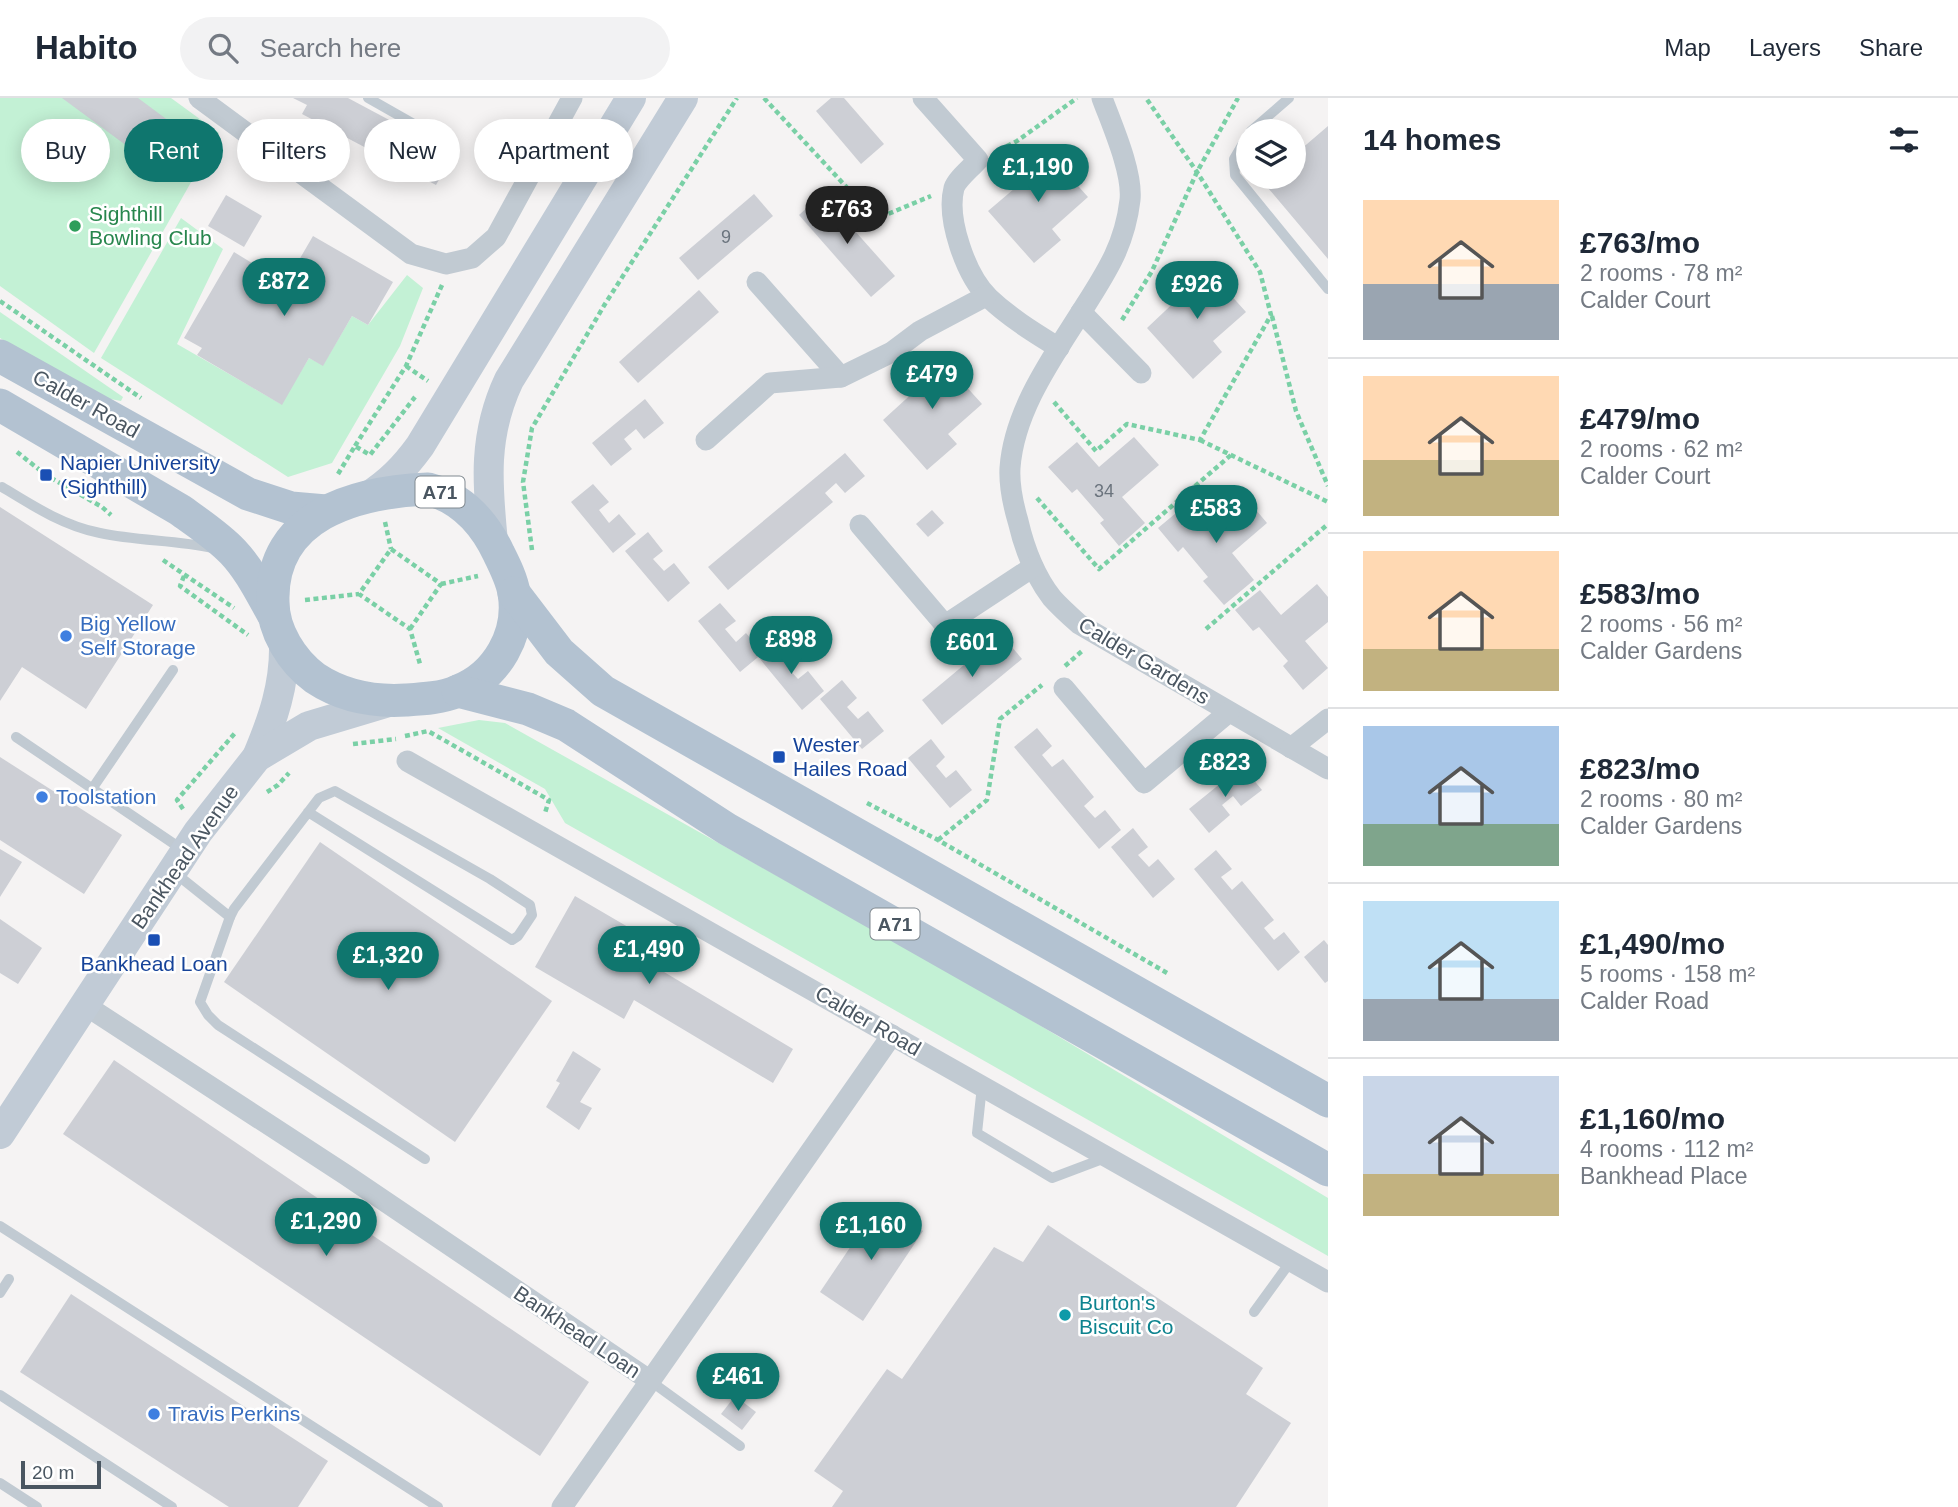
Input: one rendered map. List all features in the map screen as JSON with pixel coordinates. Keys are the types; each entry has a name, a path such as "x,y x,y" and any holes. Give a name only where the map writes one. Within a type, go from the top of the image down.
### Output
{"main road":[{"path":"375,507 390,482 420,446 631,98"},
{"path":"493,542 487,459 490,431 498,402 682,98"},
{"name":"Calder Road","path":"0,356 248,494 291,508 326,511"},
{"name":"Calder Road","path":"0,405 180,510 233,551 249,572 270,634"},
{"name":"A71","path":"514,593 513,630 506,650 492,668 458,691 426,699 397,701 349,695 313,676 270,634 276,564 287,543 302,527 326,511 375,507 402,490 428,489 444,493 461,503 476,517 493,542 514,593 559,652 603,691 1328,1101"},
{"name":"Bankhead Avenue","path":"0,1134 186,851 229,790 257,757 276,710 285,666 270,634"},
{"name":"A71","path":"458,691 528,709 566,725 727,829 1328,1170"},
{"name":"Bankhead Avenue","path":"257,757 309,726 357,710 397,701"}],"street":[{"path":"199,98 411,254 446,264 472,258 496,237 572,98"},
{"path":"923,98 978,160 955,186 952,218 962,256 986,296 1017,321 1059,348"},
{"name":"Calder Gardens","path":"1102,98 1122,152 1131,196 1124,236 1106,273 1038,384 1019,428 1010,468 1013,502 1021,535 1034,567 1052,598 1079,624 1328,769"},
{"path":"757,282 841,377"},
{"path":"706,440 770,383 841,377 892,352 920,331 986,296"},
{"path":"1082,312 1141,373"},
{"path":"860,525 945,625 1034,567"},
{"path":"1059,677 1144,783 1229,712"},
{"path":"1292,748 1328,719"},
{"name":"Calder Road","path":"407,761 1328,1282"},
{"name":"Bankhead Loan","path":"85,1004 649,1380"},
{"path":"562,1507 892,1035"}],"lane":[{"path":"368,98 405,119"},
{"path":"1265,119 1289,98"},
{"path":"1236,156 1236,176"},
{"path":"1246,189 1328,289"},
{"path":"2,487 53,517 97,533 182,542 233,551"},
{"path":"93,789 173,670"},
{"path":"16,737 186,851 230,916"},
{"path":"308,812 512,940 518,936 531,915 530,905 490,879 335,791 319,798 308,812 230,916 200,1002 208,1016 425,1159"},
{"path":"982,1086 977,1133 1052,1178 1107,1157"},
{"path":"0,1226 438,1507"},
{"path":"1254,1312 1291,1261"},
{"path":"0,1293 9,1279"},
{"path":"649,1380 740,1446"},
{"path":"0,1395 172,1507"},
{"path":"0,1483 37,1507"}],"path":[{"path":"532,550 523,482 532,428 604,304 737,98"},
{"path":"764,98 876,219 955,186"},
{"path":"978,160 1017,141 1077,98"},
{"path":"1146,98 1197,172 1260,272 1296,411 1328,486"},
{"path":"1109,341 1152,271 1197,172 1238,98"},
{"path":"336,477 406,366 441,289 446,264"},
{"path":"0,301 148,403"},
{"path":"1200,440 1271,315"},
{"path":"406,366 435,386"},
{"path":"1038,384 1096,451 1127,425 1200,440 1328,502"},
{"path":"355,446 370,455 415,396"},
{"path":"9,446 47,475 102,507 184,576 237,610"},
{"path":"1010,468 1099,569 1231,455"},
{"path":"375,507 390,549 441,584"},
{"path":"1206,629 1328,524"},
{"path":"359,594 390,549"},
{"path":"410,629 441,584 486,574"},
{"path":"184,576 180,586 248,634 270,634"},
{"path":"305,600 359,594 410,629 420,664"},
{"path":"938,840 987,800 1000,719 1059,677 1083,651 1092,632"},
{"path":"186,851 177,800 239,728"},
{"path":"428,731 548,800 540,835"},
{"path":"347,744 385,741"},
{"path":"278,785 291,770"}],"green space":[{"name":"Sighthill Bowling Club","path":"0,98 171,98 200,119 124,119 124,182 191,182 94,353 0,286"},
{"path":"181,218 223,249 177,344 281,404 309,358 323,365 352,316 368,325 407,275 423,288 400,346 332,463 288,477 101,358"},
{"path":"0,312 123,397 121,401 94,396 0,338"},
{"path":"479,720 505,723 986,993 1328,1198 1328,1256 565,823 545,789 438,728"}],"building":[{"path":"62,98 138,98 166,119 124,119 124,144 110,133 110,119 90,119"},
{"path":"293,98 348,98 387,119 364,119 364,147 350,139 350,119 311,119 302,114 307,105"},
{"path":"831,98 844,98 884,144 861,164 816,111"},
{"path":"1328,126 1328,259 1269,189 1306,189 1306,145"},
{"path":"1042,146 1088,197 1052,229 1061,240 1034,263 988,211 1022,182 1013,171"},
{"path":"754,194 773,216 698,280 679,258"},
{"path":"822,194 895,276 871,297 799,215"},
{"path":"226,195 262,216 244,247 208,226"},
{"path":"313,236 393,282 368,325 352,316 323,366 309,358 282,405 197,355 202,348 184,338 234,252 260,268 248,288 274,303"},
{"path":"1201,262 1246,312 1213,341 1222,352 1193,379 1147,328 1183,294 1175,285"},
{"path":"699,290 719,312 638,383 619,362"},
{"path":"934,351 982,404 948,434 957,444 927,470 883,420 917,389 905,377"},
{"path":"645,399 664,423 644,439 636,429 624,439 632,449 611,466 592,443"},
{"path":"1134,437 1159,465 1122,497 1145,523 1119,546 1100,523 1104,520 1077,489 1072,493 1048,467 1077,442 1099,467"},
{"path":"845,453 865,476 845,493 836,483 825,493 833,502 728,590 708,567"},
{"path":"593,484 609,502 599,510 609,523 619,514 636,534 613,553 571,502"},
{"path":"1245,497 1267,523 1232,553 1254,580 1224,605 1203,581 1208,577 1183,547 1178,552 1158,528 1188,503 1209,527"},
{"name":"Big Yellow Self Storage","path":"0,507 153,605 86,709 22,667 0,701"},
{"path":"932,510 944,523 928,537 916,524"},
{"path":"648,532 663,551 653,559 664,571 674,563 690,583 668,602 625,551"},
{"path":"1317,584 1328,597 1328,622 1305,641 1328,668 1303,690 1283,666 1288,661 1259,627 1253,631 1235,610 1260,590 1281,615"},
{"path":"720,603 736,621 725,629 736,642 746,633 763,653 740,672 698,621"},
{"path":"1001,634 1022,659 942,725 922,700"},
{"path":"782,640 797,659 787,667 798,679 808,671 824,691 802,710 760,659"},
{"path":"842,680 857,698 847,707 858,719 868,711 884,731 862,749 820,699"},
{"path":"1037,728 1052,746 1042,755 1052,767 1063,759 1094,797 1084,806 1095,818 1105,810 1121,830 1099,849 1014,747"},
{"path":"931,739 945,757 936,766 946,778 956,770 972,790 950,808 908,758"},
{"path":"0,757 122,835 84,894 0,840"},
{"path":"1242,766 1262,790 1241,806 1233,796 1222,805 1230,815 1209,833 1189,809"},
{"path":"1133,828 1148,847 1138,855 1149,867 1158,859 1175,879 1153,898 1111,847"},
{"path":"320,842 552,1001 455,1142 224,982"},
{"path":"0,849 22,862 0,897"},
{"path":"1216,850 1232,869 1221,877 1232,890 1242,881 1274,920 1264,928 1274,940 1284,932 1300,952 1278,971 1194,869"},
{"path":"575,896 664,948 654,966 793,1049 773,1083 634,1000 624,1019 535,967"},
{"path":"0,919 42,948 18,984 0,973"},
{"path":"1324,940 1328,945 1328,981 1325,983 1304,957"},
{"path":"573,1051 601,1069 580,1102 592,1108 579,1130 546,1107 560,1083 556,1081"},
{"path":"114,1060 589,1382 540,1456 63,1134"},
{"path":"880,1203 923,1231 863,1321 820,1292"},
{"name":"Burton's Biscuit Co","path":"1048,1225 1263,1368 1246,1394 1291,1423 1236,1507 832,1507 843,1491 814,1471 887,1369 902,1379 994,1247 1023,1262"},
{"path":"71,1294 328,1461 298,1507 229,1507 20,1372"},
{"path":"735,1396 756,1412 742,1430 721,1414"}],"place":[{"name":"Sighthill Bowling Club","path":"75,226"},
{"name":"Napier University (Sighthill)","path":"46,475"},
{"name":"Big Yellow Self Storage","path":"66,636"},
{"name":"Wester Hailes Road","path":"779,757"},
{"name":"Toolstation","path":"42,797"},
{"name":"Bankhead Loan","path":"154,940"},
{"name":"Burton's Biscuit Co","path":"1065,1315"},
{"name":"Travis Perkins","path":"154,1414"}]}
